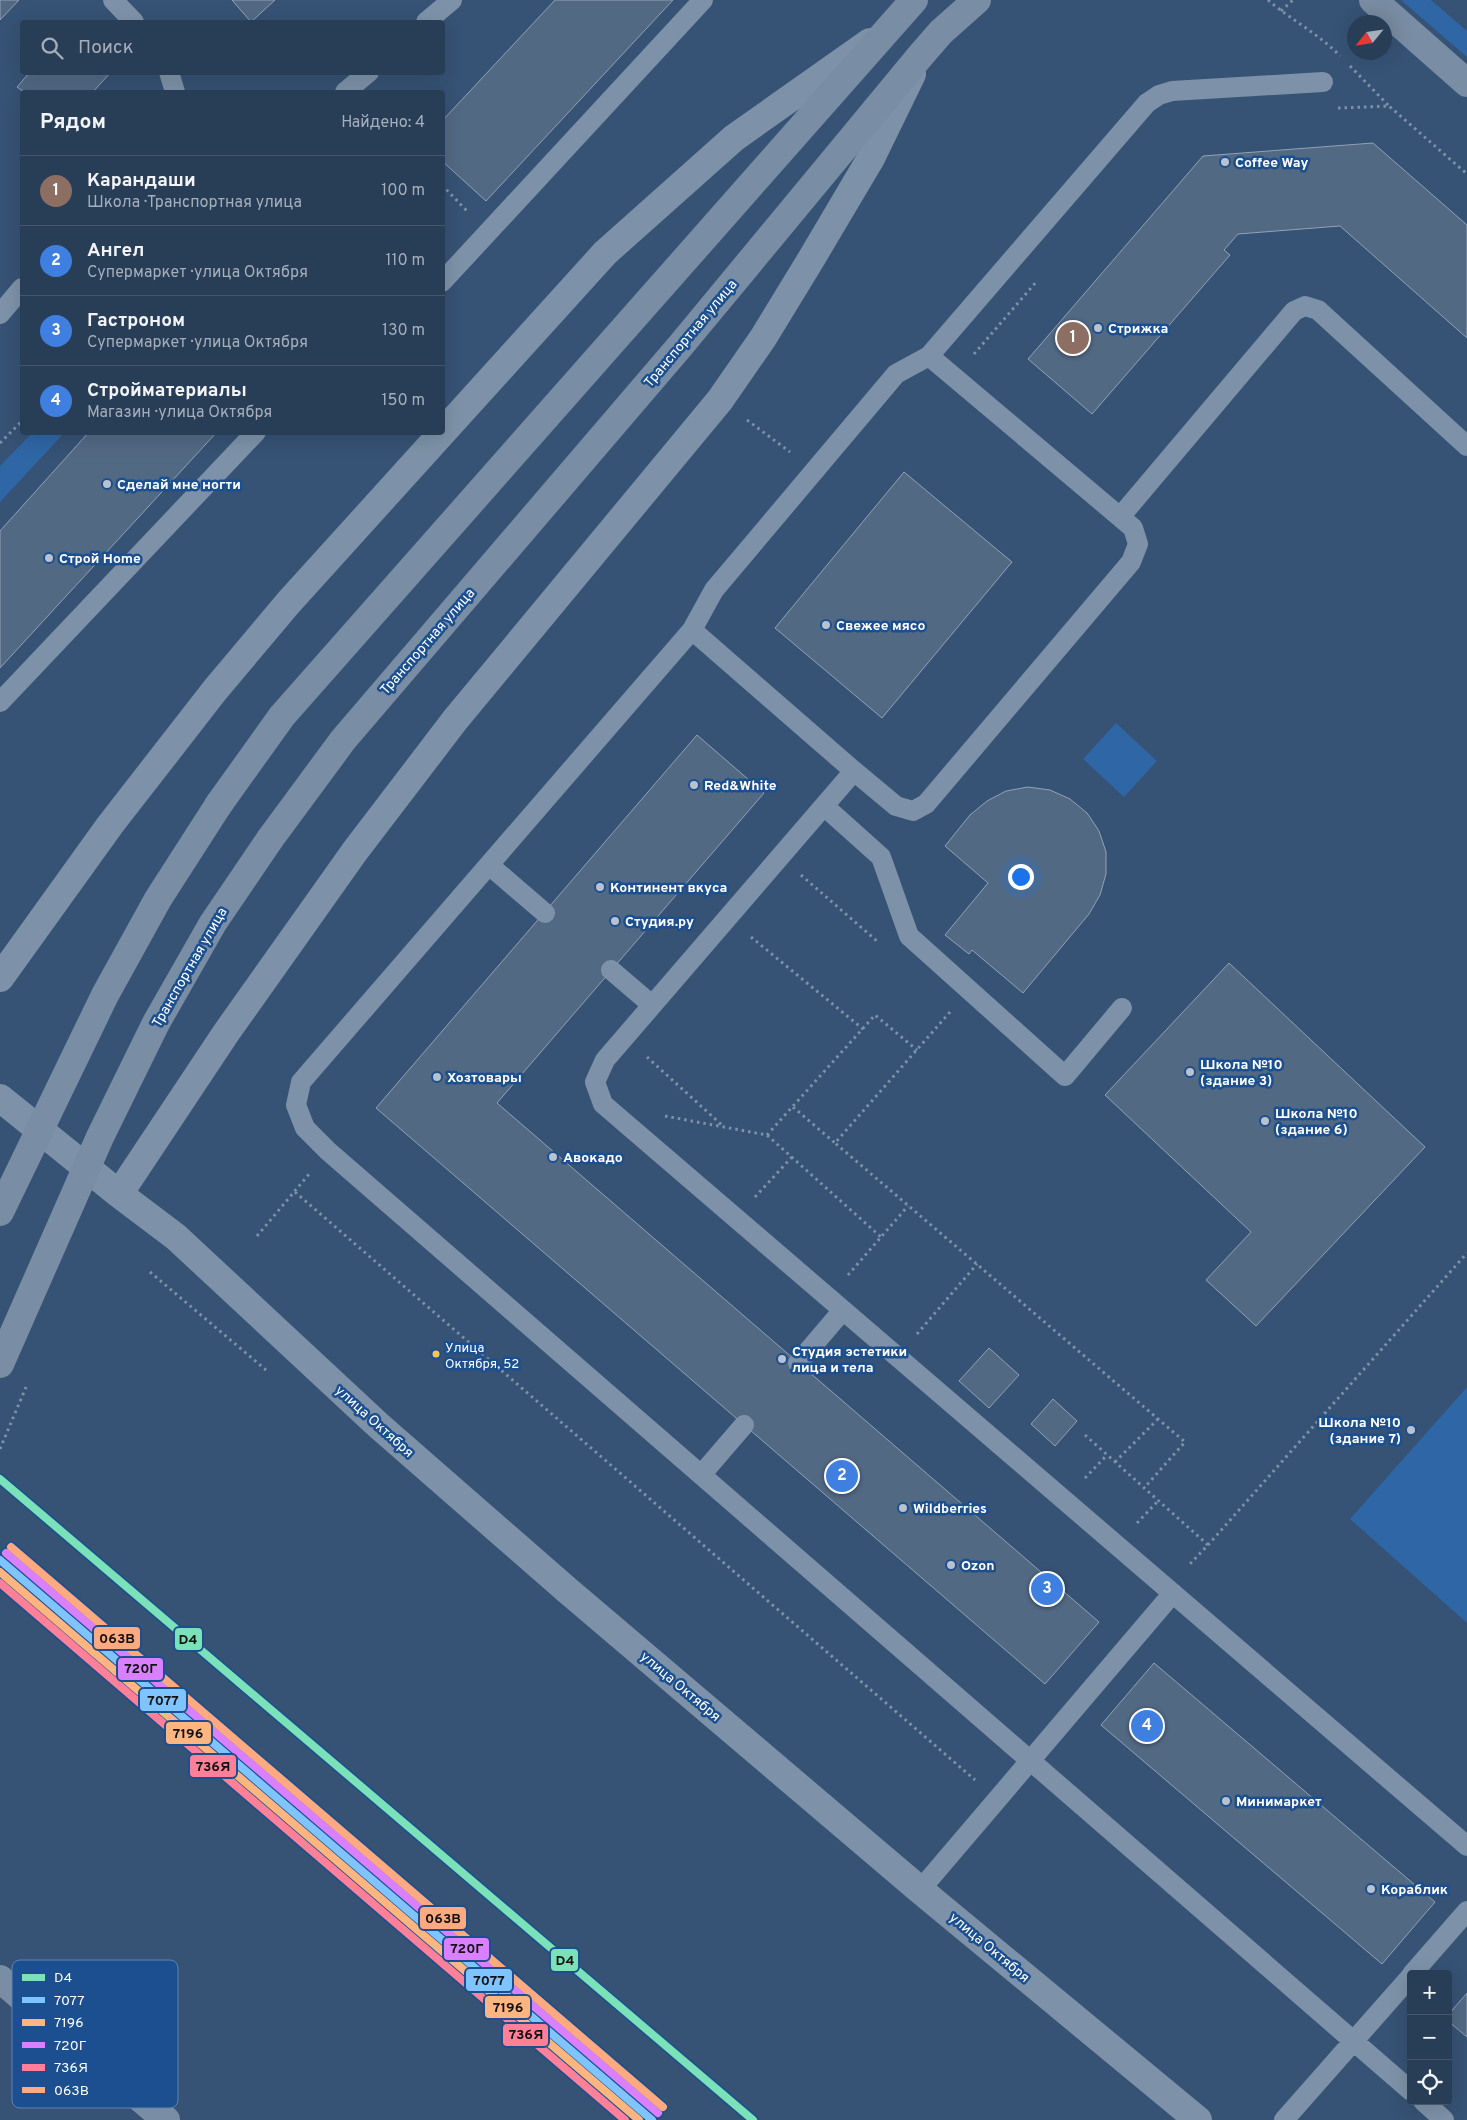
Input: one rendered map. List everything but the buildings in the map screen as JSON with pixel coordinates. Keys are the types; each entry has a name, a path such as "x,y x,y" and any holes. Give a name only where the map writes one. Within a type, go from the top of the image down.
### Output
{"street":[{"path":"0,1212 110,987 158,899 219,804 282,716 914,0"},
{"name":"Транспортная улица","path":"0,1364 100,1137 156,1023 213,924 270,839 343,740 681,345 941,32 977,0"},
{"path":"1373,0 1467,83"},
{"path":"445,430 605,253 734,138 888,30"},
{"path":"119,1194 226,1033 355,851 461,712 720,400 763,338 871,158 921,56"},
{"path":"0,978 110,825 215,690 296,595 441,435"},
{"name":"улица Октября","path":"0,1098 119,1194 176,1237 386,1432 582,1602 920,1890 1198,2120"},
{"path":"0,1980 12,1990"},
{"path":"152,2108 166,2120"}],"lane":[{"path":"113,0 132,20"},
{"path":"428,20 452,0"},
{"path":"445,279 703,0"},
{"path":"170,75 174,90"},
{"path":"348,90 365,75"},
{"path":"1323,82 1172,92 1159,95 1147,103 928,356 896,374 814,470 714,590 692,630 301,1082 296,1105 305,1128 328,1151 1407,2088"},
{"path":"0,314 20,290"},
{"path":"1120,517 1294,311 1305,306 1318,310 1467,446"},
{"path":"692,630 896,806 913,811 926,804 1131,562 1138,544 1133,528 928,356"},
{"path":"0,702 253,435"},
{"path":"854,771 605,1060 595,1082 603,1104 1467,1846"},
{"path":"824,806 880,857 909,936 1065,1076 1122,1008"},
{"path":"489,865 545,913"},
{"path":"611,970 652,1005"},
{"path":"798,1363 835,1304"},
{"path":"701,1475 744,1425"},
{"path":"920,1890 1170,1591"},
{"path":"1416,1970 1467,1911"},
{"path":"1284,2120 1407,1981"},
{"path":"1427,2105 1444,2120"}],"path":[{"path":"1268,0 1326,42 1389,106 1467,174"},
{"path":"1281,11 1294,0"},
{"path":"1331,108 1389,106"},
{"path":"955,378 1037,280"},
{"path":"746,419 814,470"},
{"path":"0,443 20,423"},
{"path":"780,857 882,945"},
{"path":"728,918 862,1029"},
{"path":"835,1143 954,1008"},
{"path":"767,1135 875,1015 917,1050"},
{"path":"625,1036 724,1127"},
{"path":"793,1107 1185,1442 1145,1488"},
{"path":"659,1115 767,1135 881,1237"},
{"path":"257,1236 328,1151"},
{"path":"736,1219 792,1157"},
{"path":"295,1192 997,1800"},
{"path":"835,1304 881,1237 908,1206"},
{"path":"1170,1591 1467,1253"},
{"path":"897,1357 977,1264"},
{"path":"0,1449 26,1386"},
{"path":"1116,1462 1158,1419"},
{"path":"1085,1435 1208,1546"}],"shaded area":[{"path":"1401,0 1431,0 1467,31 1467,57"},
{"path":"30,435 62,435 0,502 0,466"},
{"path":"1116,723 1157,761 1124,797 1083,759"},
{"path":"1467,1387 1467,1623 1350,1519"}],"transit line":[{"name":"D4","path":"0,1479 753,2120"},
{"name":"063В","path":"11,1547 663,2107"},
{"name":"720Г","path":"6,1553 658,2113"},
{"name":"7077","path":"0,1560 652,2120"},
{"name":"7196","path":"0,1572 639,2120"},
{"name":"736Я","path":"0,1583 625,2120"}],"place":[{"name":"Coffee Way","path":"1225,162"},
{"name":"Стрижка","path":"1098,328"},
{"name":"Карандаши","path":"1073,338"},
{"name":"Сделай мне ногти","path":"107,484"},
{"name":"Строй Home","path":"49,558"},
{"name":"Свежее мясо","path":"826,625"},
{"name":"Red&White","path":"694,785"},
{"name":"Континент вкуса","path":"600,887"},
{"name":"Студия.ру","path":"615,921"},
{"name":"Школа №10 (здание 3)","path":"1190,1072"},
{"name":"Хозтовары","path":"437,1077"},
{"name":"Школа №10 (здание 6)","path":"1265,1121"},
{"name":"Авокадо","path":"553,1157"},
{"name":"Улица Октября, 52","path":"436,1354"},
{"name":"Студия эстетики лица и тела","path":"782,1359"},
{"name":"Школа №10 (здание 7)","path":"1411,1430"},
{"name":"Ангел","path":"842,1476"},
{"name":"Wildberries","path":"903,1508"},
{"name":"Ozon","path":"951,1565"},
{"name":"Гастроном","path":"1047,1589"},
{"name":"Стройматериалы","path":"1147,1726"},
{"name":"Минимаркет","path":"1226,1801"},
{"name":"Кораблик","path":"1371,1889"}]}
